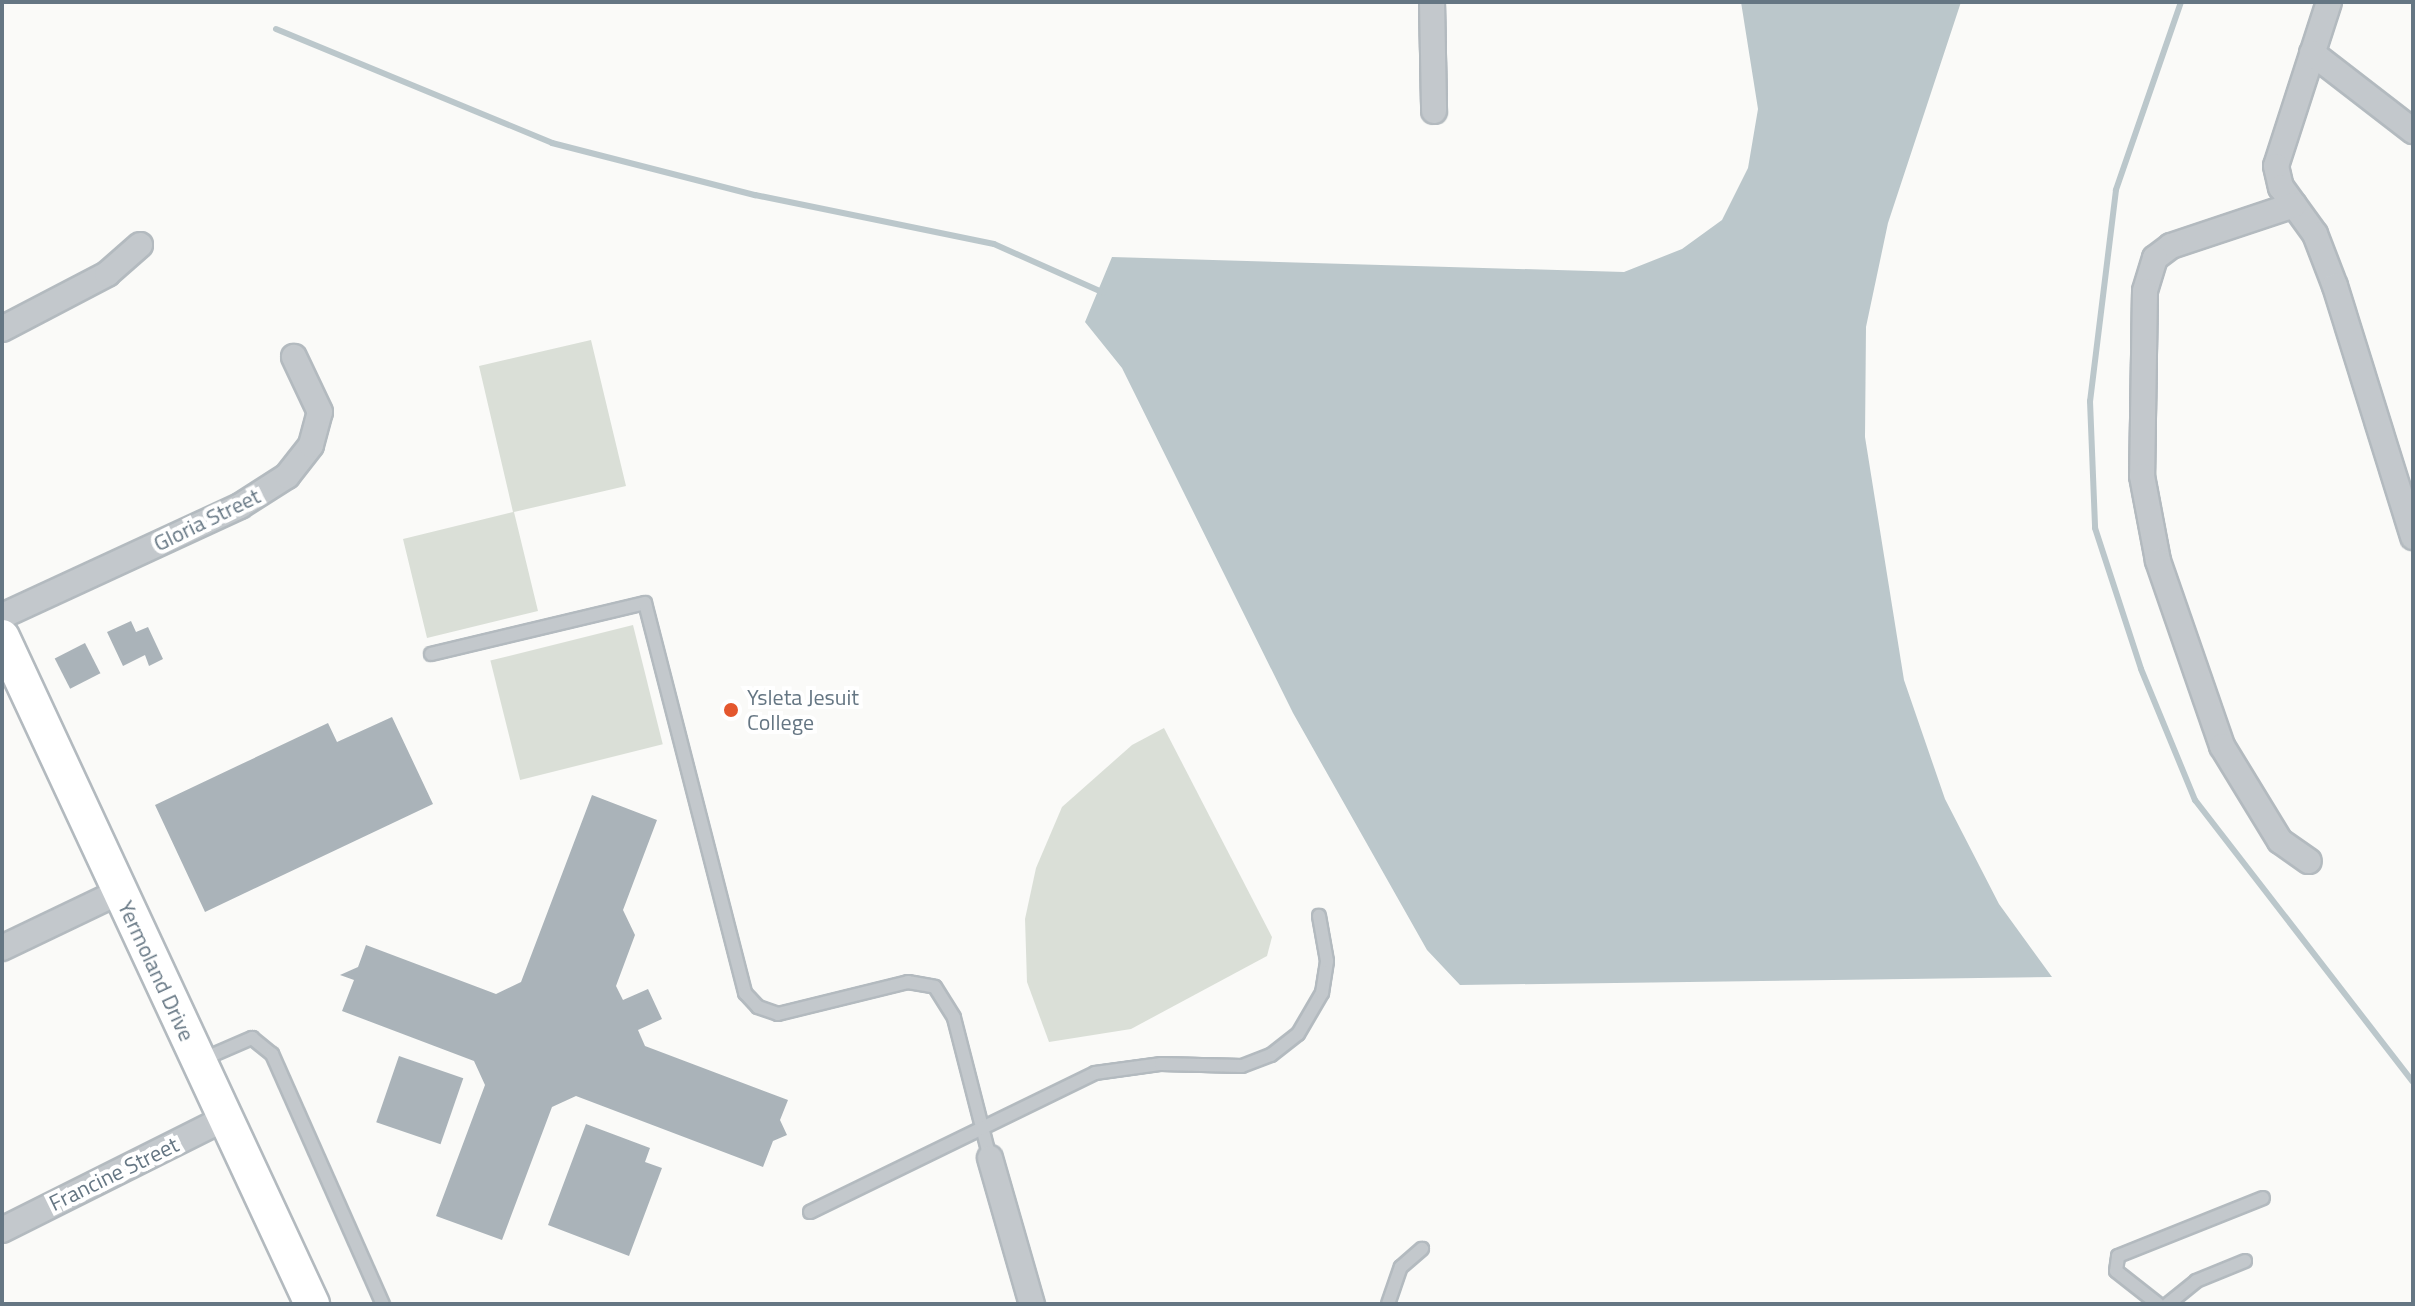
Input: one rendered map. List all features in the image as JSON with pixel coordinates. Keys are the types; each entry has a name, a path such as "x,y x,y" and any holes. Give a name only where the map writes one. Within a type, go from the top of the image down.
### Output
{"street":[{"path":"1432,2 1434,111"},
{"path":"2329,2 2276,166 2294,205 2315,234 2335,286 2413,537"},
{"path":"2312,53 2413,131"},
{"path":"2294,205 2171,246 2155,258 2145,291 2142,476 2158,561 2222,746 2280,841 2309,861"},
{"path":"2,329 107,274 140,245"},
{"name":"Gloria Street","path":"2,616 240,506 287,476 311,445 320,412 294,357"},
{"name":"Yermoland Drive","path":"2,637 312,1304"},
{"path":"2,948 119,892"},
{"name":"Francine Street","path":"2,1230 226,1118"},
{"path":"990,1158 1032,1304"}],"lane":[{"path":"431,654 645,603 745,993 758,1007 778,1014 908,982 935,987 954,1018 990,1158"},
{"path":"810,1212 981,1123 1095,1073 1161,1064 1242,1066 1279,1050 1306,1024 1322,993 1327,961 1319,916"},
{"path":"199,1061 252,1038 263,1042 383,1304"},
{"path":"2158,1304 2116,1271 2118,1256 2263,1198"},
{"path":"1388,1304 1401,1267 1422,1249"},
{"path":"2168,1304 2196,1281 2245,1261"}],"shaded area":[{"path":"1741,2 1961,2 1888,223 1866,327 1865,437 1904,680 1945,799 1999,904 2052,977 1460,985 1427,950 1293,713 1122,368 1085,322 1112,257 1624,272 1682,249 1722,220 1748,168 1758,109"},
{"path":"591,340 626,486 514,512 538,611 427,638 403,539 513,512 479,366"},
{"path":"633,625 663,744 520,780 490,661"},
{"path":"1164,728 1272,937 1267,956 1131,1029 1049,1042 1027,982 1025,919 1036,868 1062,807 1132,745"}],"building":[{"path":"131,621 136,632 148,627 163,659 149,666 145,655 123,666 107,632"},
{"path":"85,643 100,673 70,689 55,658"},
{"path":"392,717 433,804 205,912 155,805 328,723 337,742"},
{"path":"592,795 657,820 623,910 635,935 616,986 623,1000 648,989 662,1019 638,1030 645,1046 788,1100 780,1120 787,1135 773,1141 763,1167 576,1096 552,1107 502,1240 436,1216 485,1085 474,1061 342,1011 354,980 340,975 358,967 366,945 496,994 521,982"},
{"path":"399,1056 463,1078 441,1144 376,1122"},
{"path":"586,1124 650,1148 645,1162 662,1168 629,1256 548,1225"}],"waterway":[{"path":"2181,2 2116,190 2090,401 2095,528 2141,669 2195,800 2413,1082"},
{"path":"276,29 552,143 755,195 994,244 1104,293"}],"place":[{"name":"Ysleta Jesuit College","path":"731,710"}]}
